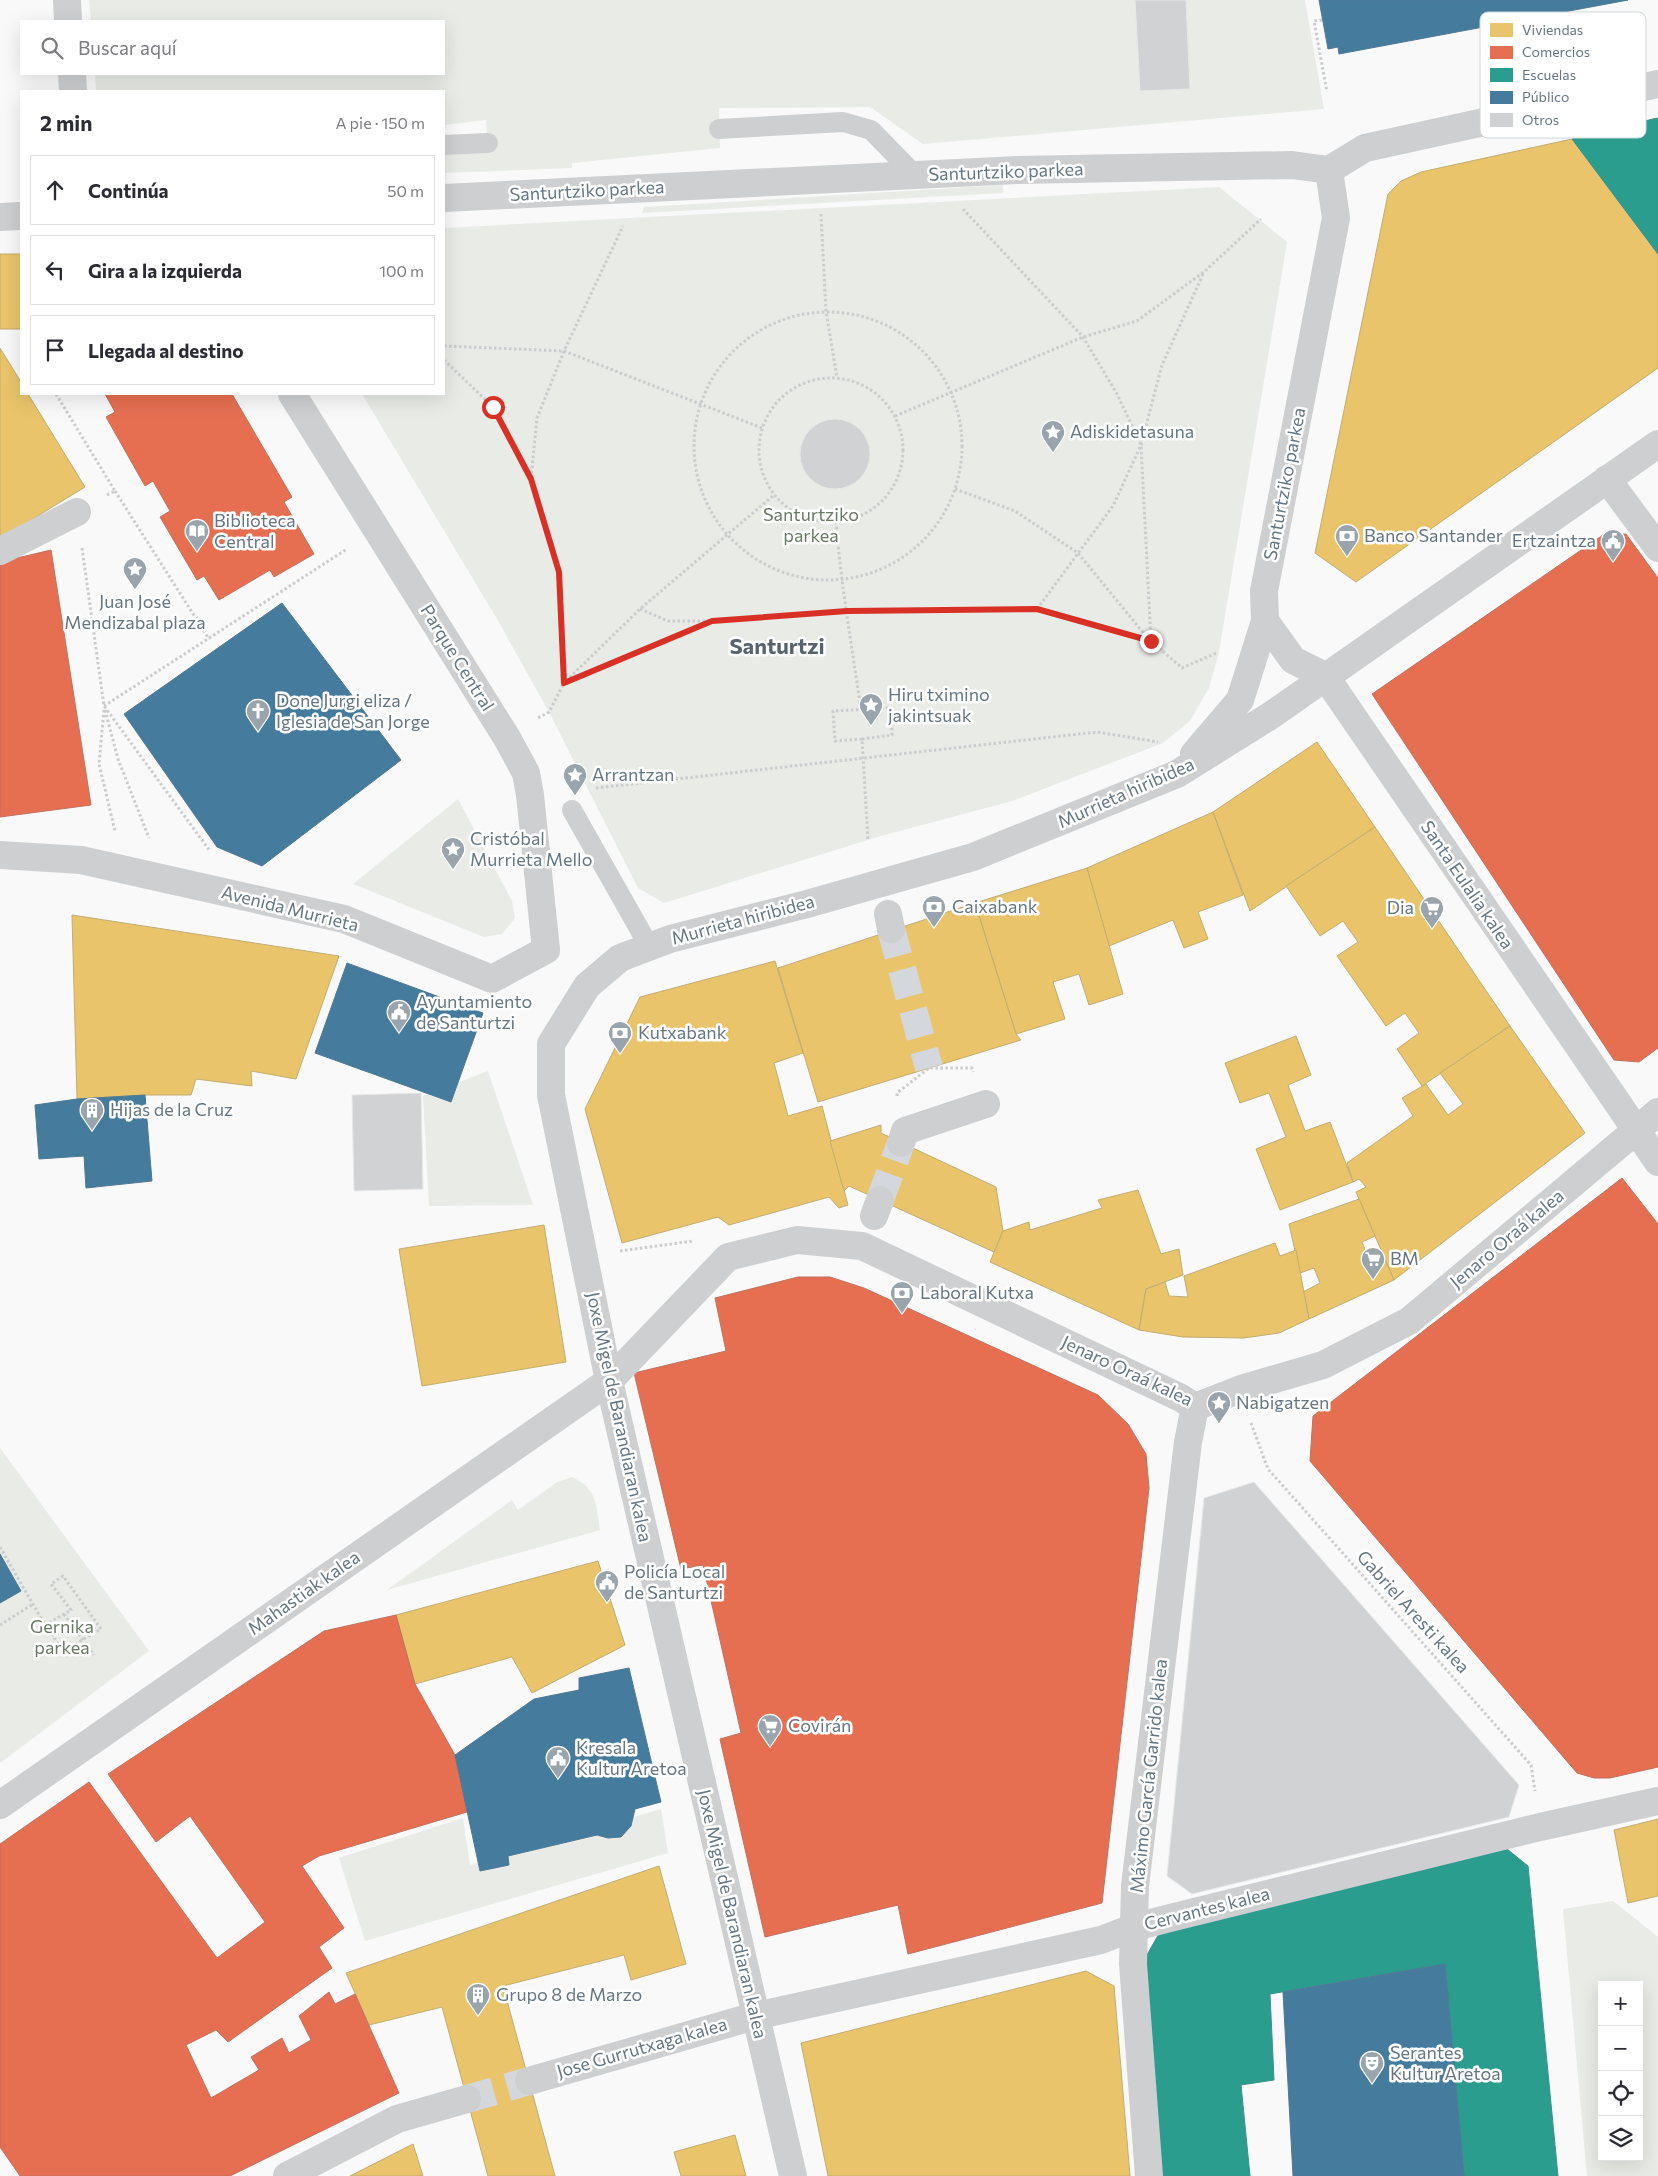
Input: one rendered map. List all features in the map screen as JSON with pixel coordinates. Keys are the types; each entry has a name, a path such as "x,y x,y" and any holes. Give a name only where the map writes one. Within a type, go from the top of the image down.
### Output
{"street":[{"path":"67,0 68,20"},
{"path":"72,75 73,90"},
{"path":"1329,170 1365,148 1480,123"},
{"name":"Santurtziko parkea","path":"445,198 1018,170 1292,166 1329,170 1336,218 1264,591 1265,621 1240,700 1177,774"},
{"name":"Parque Central","path":"293,395 507,738 526,773 530,795 546,950"},
{"name":"Murrieta hiribidea","path":"587,986 620,958 649,946 972,857 1177,774 1270,716 1658,444"},
{"path":"1607,479 1658,548"},
{"path":"0,551 77,512"},
{"name":"Santa Eulalia kalea","path":"1265,621 1294,660 1325,676 1658,1162"},
{"name":"Avenida Murrieta","path":"0,855 81,860 344,919 492,979 546,950"},
{"name":"Joxe Migel de Barandiaran kalea","path":"587,986 551,1044 551,1095 609,1381 793,2176"},
{"path":"901,1142 905,1131 986,1104"},
{"name":"Jenaro Oraá kalea","path":"609,1381 728,1257 797,1240 862,1246 988,1304 1181,1398 1195,1407 1241,1389 1323,1365 1409,1321 1658,1112"},
{"name":"Mahastiak kalea","path":"0,1805 609,1381"},
{"name":"Máximo García Garrido kalea","path":"1149,2176 1133,1964 1135,1886 1188,1442 1195,1407"},
{"name":"Cervantes kalea","path":"756,2016 1101,1940 1135,1927 1540,1827 1658,1801"},
{"name":"Jose Gurrutxaga kalea","path":"529,2081 756,2016"},
{"path":"287,2176 397,2119 468,2099"}],"lane":[{"path":"719,129 843,122 871,130 916,176"},
{"path":"445,145 488,143"},
{"path":"572,810 649,946"}],"path":[{"path":"1322,20 1314,21 1327,92"},
{"path":"821,207 826,311 836,378"},
{"path":"961,208 1083,337 1117,394 1140,445 1151,641"},
{"path":"531,479 537,418 564,350 627,217"},
{"path":"895,416 1083,337 1137,321 1205,271 1261,219"},
{"path":"1037,609 1113,506 1140,445 1162,365 1205,271"},
{"path":"826,311 866,316 902,332 932,358 952,392 963,433 960,475 945,515 917,548 882,571 840,581 798,579 759,563 726,535 702,496 693,450 700,404 719,366 749,337 786,318 826,311"},
{"path":"445,346 564,350 762,428"},
{"path":"445,361 493,407 531,479 559,572 564,683"},
{"path":"836,378 860,384 880,397 895,416 902,439 902,464 894,486 879,504 858,517 836,522 813,520 791,511 774,495 762,474 758,451 762,428 773,407 790,390 812,380 836,378"},
{"path":"57,395 209,639"},
{"path":"955,489 1015,510 1078,553 1151,641 1182,668 1219,652"},
{"path":"115,491 77,512 104,706 118,758 164,879"},
{"path":"548,712 564,683 640,609 774,495"},
{"path":"836,522 840,581 847,611 861,710"},
{"path":"104,706 377,530"},
{"path":"640,609 668,621 712,621 847,611 1037,609 1151,641"},
{"path":"564,683 712,621"},
{"path":"104,706 99,764 105,795"},
{"path":"104,706 242,896"},
{"path":"891,708 892,735 835,741 833,711 861,710 891,708"},
{"path":"587,789 1096,732 1163,743"},
{"path":"862,739 868,840"},
{"path":"614,1252 699,1240"},
{"name":"Gabriel Aresti kalea","path":"1250,1420 1268,1469 1531,1765 1540,1827"},
{"path":"0,1547 45,1625 63,1651 100,1629 64,1576 51,1584 71,1610 45,1625"},
{"path":"0,1626 33,1604"},
{"path":"64,1614 94,1655"}],"green space":[{"path":"89,0 1305,0 1324,109 923,144 870,107 719,108 720,148 572,163 572,168 445,173 445,155 488,153 486,120 445,125 445,90 96,90 95,75 445,75 445,20 91,20"},
{"path":"1003,185 1003,193 642,213 644,207"},
{"name":"Santurtziko parkea","path":"1219,187 1287,242 1219,652 1209,688 1190,721 1163,743 1012,801 881,836 664,903 638,888 549,712 497,619 363,395 445,395 445,228"},
{"path":"458,799 512,901 515,918 502,934 484,937 353,884"},
{"path":"488,1071 533,1205 429,1206 423,1096"},
{"name":"Gernika parkea","path":"0,1448 149,1651 0,1763"},
{"path":"572,1477 587,1487 591,1493 596,1506 600,1530 387,1590 512,1500 518,1510 557,1482"},
{"path":"661,1809 668,1853 365,1941 339,1858 463,1818 470,1865"},
{"path":"1613,1901 1658,1937 1658,2176 1587,2176 1563,1909"}],"building: Viviendas":[{"path":"1572,139 1658,254 1658,368 1356,582 1315,553 1388,194 1401,181 1421,172"},
{"path":"0,254 20,254 20,329 0,329"},
{"path":"0,348 20,380 20,395 29,395 85,487 0,539"},
{"path":"1317,742 1375,827 1250,911 1213,812"},
{"path":"1213,812 1243,895 1198,912 1208,939 1184,948 1173,920 1109,946 1087,868"},
{"path":"1375,827 1510,1026 1422,1086 1397,1049 1419,1033 1405,1013 1386,1026 1337,956 1358,942 1343,921 1320,936 1286,886"},
{"path":"1087,868 1123,994 1089,1005 1079,974 1053,982 1065,1019 1016,1034 975,903"},
{"path":"975,903 1016,1034 1021,1040 818,1102 778,968"},
{"path":"72,915 339,956 296,1079 251,1071 252,1086 196,1079 191,1095 145,1095 77,1099"},
{"path":"775,961 803,1053 774,1063 788,1116 822,1106 848,1205 839,1208 829,1197 729,1225 718,1217 622,1243 585,1109 640,997"},
{"path":"1510,1026 1585,1133 1394,1280 1356,1192 1366,1187 1359,1179 1353,1182 1347,1163 1413,1116 1402,1098 1426,1084 1448,1115 1463,1104 1440,1073"},
{"path":"1296,1036 1311,1075 1288,1085 1305,1131 1330,1122 1353,1182 1280,1210 1256,1149 1286,1137 1269,1093 1240,1103 1225,1063"},
{"path":"881,1125 881,1133 996,1187 1003,1231 994,1252 849,1186 844,1191 830,1141"},
{"path":"1138,1190 1161,1254 1179,1249 1183,1275 1146,1289 1139,1330 990,1262 1003,1231 1029,1222 1030,1230 1102,1208 1098,1200"},
{"path":"1359,1199 1375,1236 1362,1242 1368,1257 1381,1250 1394,1280 1309,1319 1303,1292 1320,1283 1314,1268 1300,1273 1289,1224"},
{"path":"544,1225 566,1362 422,1386 399,1249"},
{"path":"1275,1243 1280,1256 1296,1250 1309,1319 1279,1333 1244,1338 1183,1337 1139,1330 1146,1289 1165,1282 1169,1296 1188,1297 1184,1276"},
{"path":"598,1561 625,1645 532,1693 512,1657 415,1684 396,1615"},
{"path":"1658,1819 1658,1896 1628,1903 1614,1830"},
{"name":"Grupo 8 de Marzo","path":"659,1866 686,1964 631,1980 624,1955 503,1986 555,2176 488,2176 442,2007 369,2025 346,1973"},
{"path":"1086,1971 1114,1986 1130,2176 828,2176 801,2043"},
{"path":"735,2135 746,2176 681,2176 674,2152"},
{"path":"413,2144 423,2176 350,2176"}],"building: Comercios":[{"path":"106,395 233,395 292,497 284,502 314,554 274,577 270,570 219,600 204,576 197,580 160,517 170,511 153,481 145,486 106,417 115,412"},
{"path":"1626,534 1658,578 1658,1048 1639,1062 1614,1060 1372,694 1603,535"},
{"path":"51,550 91,805 0,817 0,562"},
{"path":"1622,1178 1658,1224 1658,1767 1610,1778 1594,1778 1577,1773 1310,1461 1313,1416"},
{"path":"798,1277 830,1277 864,1288 1098,1395 1128,1424 1146,1454 1149,1488 1102,1903 908,1954 898,1905 765,1937 720,1739 741,1733 703,1565 681,1569 634,1373 726,1351 715,1298"},
{"path":"396,1615 415,1684 455,1755 467,1812 319,1856 302,1866 344,1928 319,1947 332,1968 228,2042 216,2030 186,2045 211,2098 259,2070 251,2057 282,2038 289,2053 311,2040 299,2016 329,1992 335,2004 355,1994 399,2093 230,2176 20,2176 0,2147 0,1844 89,1782 217,1958 265,1922 190,1816 156,1842 108,1774 324,1631"}],"building: Escuelas":[{"path":"1657,118 1658,120 1658,254 1572,139 1646,138 1646,121"},
{"path":"1507,1849 1528,1866 1558,2176 1464,2176 1445,1964 1270,1994 1274,2080 1241,2085 1250,2176 1161,2176 1144,1960 1160,1932"}],"building: Público":[{"path":"1319,0 1628,0 1564,12 1480,12 1480,28 1339,54 1338,47 1328,49"},
{"name":"Done Jurgi eliza / Iglesia de San Jorge","path":"282,603 401,760 262,866 217,847 124,714"},
{"name":"Ayuntamiento de Santurtzi","path":"347,963 483,1013 451,1102 315,1053"},
{"name":"Hijas de la Cruz","path":"145,1095 152,1181 86,1188 84,1156 39,1159 35,1105 77,1099"},
{"path":"0,1554 21,1591 0,1603"},
{"name":"Kresala Kultur Aretoa","path":"629,1668 661,1802 635,1809 631,1826 621,1837 608,1838 597,1835 508,1856 509,1865 480,1871 455,1755 534,1699 579,1690 579,1678"},
{"name":"Serantes Kultur Aretoa","path":"1445,1964 1464,2176 1293,2176 1283,1992"}],"building: Otros":[{"path":"1135,0 1186,0 1190,89 1140,91"},
{"path":"842,419 855,425 864,434 868,440 870,454 868,468 860,479 849,487 828,489 821,487 810,479 802,468 800,447 802,440 810,429 821,421"},
{"path":"421,1093 423,1189 354,1191 352,1095"},
{"path":"1254,1482 1519,1785 1509,1817 1192,1894 1167,1876 1204,1498"}],"tunnel":[{"path":"891,929 929,1068"},
{"path":"880,1200 901,1143"},
{"path":"467,2099 529,2081"}],"place":[{"name":"Adiskidetasuna","path":"1053,453"},
{"name":"Biblioteca Central","path":"197,552"},
{"name":"Banco Santander","path":"1347,557"},
{"name":"Ertzaintza","path":"1613,562"},
{"name":"Juan José Mendizabal plaza","path":"135,590"},
{"name":"Hiru tximino jakintsuak","path":"871,726"},
{"name":"Done Jurgi eliza / Iglesia de San Jorge","path":"258,732"},
{"name":"Arrantzan","path":"575,796"},
{"name":"Cristóbal Murrieta Mello","path":"453,870"},
{"name":"Caixabank","path":"934,928"},
{"name":"Dia","path":"1432,929"},
{"name":"Ayuntamiento de Santurtzi","path":"399,1033"},
{"name":"Kutxabank","path":"620,1054"},
{"name":"Hijas de la Cruz","path":"92,1131"},
{"name":"BM","path":"1373,1280"},
{"name":"Laboral Kutxa","path":"902,1314"},
{"name":"Nabigatzen","path":"1219,1424"},
{"name":"Policía Local de Santurtzi","path":"607,1603"},
{"name":"Covirán","path":"770,1747"},
{"name":"Kresala Kultur Aretoa","path":"558,1779"},
{"name":"Grupo 8 de Marzo","path":"478,2016"},
{"name":"Serantes Kultur Aretoa","path":"1372,2084"}],"district":[{"name":"Santurtzi","path":"777,646"}],"route":[{"path":"493,407 531,479 559,572 564,683 712,621 847,611 1037,609 1151,641"}]}
